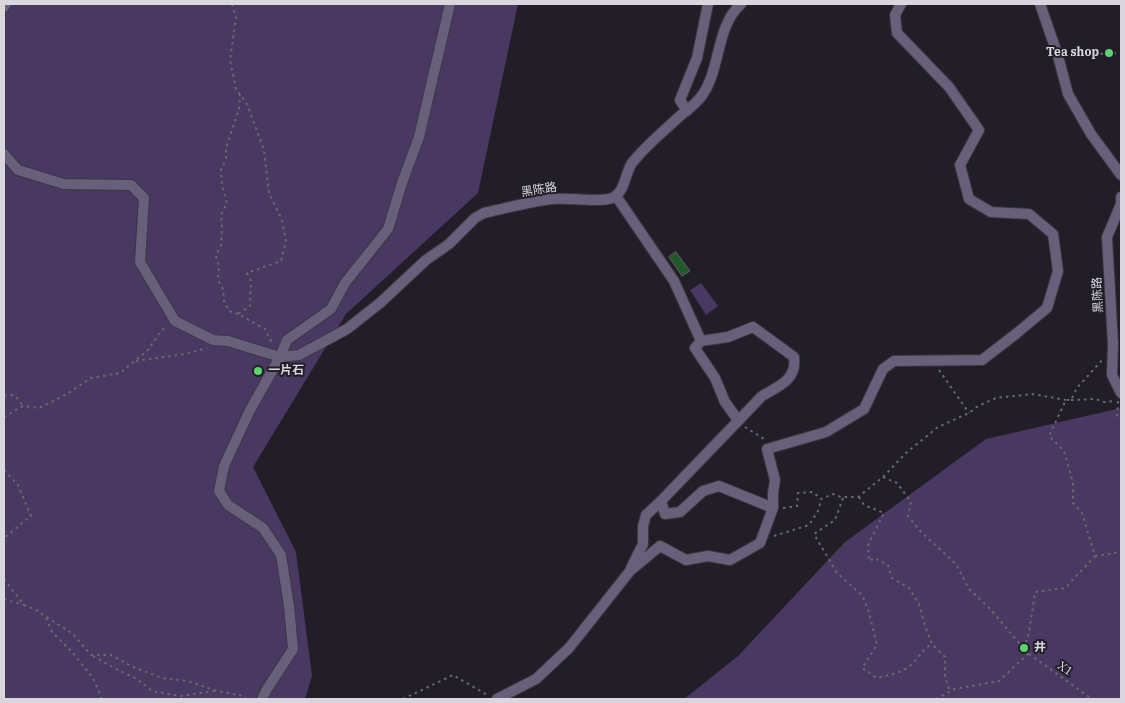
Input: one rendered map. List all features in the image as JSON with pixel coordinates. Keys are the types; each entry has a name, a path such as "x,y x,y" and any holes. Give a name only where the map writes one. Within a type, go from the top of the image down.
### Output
{"street":[{"path":"262,699 266,689 293,649 282,555 263,528 228,505 219,491 224,466 250,410 280,357 287,340 331,308 345,283 388,229 419,137 450,4"},
{"path":"686,111 680,100 697,58 708,4"},
{"path":"701,341 674,281 616,196 620,192 629,167 641,152 703,94 712,77 727,24 741,4"},
{"path":"496,699 536,679 569,648 630,571 660,546 686,560 708,556 730,560 760,543 773,508 775,480 767,449 826,432 864,409 883,368 894,361 982,360 1047,308 1058,271 1053,234 1029,214 991,212 969,198 960,165 979,130 949,87 897,34 895,15 901,4"},
{"path":"1040,4 1058,56 1068,94 1091,134 1121,174"},
{"path":"4,154 18,170 64,184 131,185 144,198 140,262 176,321 213,340 228,342 280,357"},
{"name":"黑陈路","path":"280,357 299,355 347,329 380,303 426,260 449,244 475,218 484,213 552,199 579,198 604,200 616,196"},
{"name":"黑陈路","path":"1120,398 1112,375 1113,344 1107,237 1121,197"},
{"path":"630,571 643,544 643,526 646,516 762,396 792,375 794,357 753,327 728,337 701,341 695,348 715,378 726,402 738,420"},
{"path":"660,501 665,514 680,512 703,491 719,486 773,508"}],"path":[{"path":"232,4 236,17 230,60 236,89 246,104 264,150 269,193 282,220 286,242 281,261 247,273 251,281 250,306 238,314"},
{"path":"1058,56 1121,53"},
{"path":"240,94 239,109 226,148 226,159 221,170 222,185 227,203 221,215 221,245 216,256 219,266 218,280 229,311 238,314 265,330 280,357"},
{"path":"4,417 23,406 40,408 68,394 92,378 120,373 136,362 148,350 165,326 176,321"},
{"path":"1071,400 1077,388 1106,356 1113,344"},
{"path":"136,362 185,354 211,347"},
{"path":"933,361 969,413"},
{"path":"821,499 832,494 844,497 858,497 884,477 906,453 938,427 996,398 1032,394 1066,400 1096,399 1104,402 1120,398 1118,417 1121,419"},
{"path":"4,396 15,395 23,406"},
{"path":"1066,400 1049,436 1064,452 1073,483 1073,503 1082,514 1095,556"},
{"path":"753,433 764,439 767,449"},
{"path":"4,470 18,485 32,516 4,538"},
{"name":"X1","path":"884,477 897,484 910,502 908,516 927,538 956,564 969,589 991,610 1028,654 1092,699"},
{"path":"773,508 797,506 798,493 813,492 821,499"},
{"path":"844,497 835,520 814,534 836,573 862,595 868,609 877,645 862,668 877,678 895,673 911,666 922,650 932,644"},
{"path":"858,497 864,505 884,513 868,545 869,561 874,558 888,566 892,578 909,588 920,604 924,626 932,644 945,657 945,678 950,691"},
{"path":"760,543 777,535 809,525 818,510 821,499"},
{"path":"936,699 955,689 999,681 1028,654 1024,648 1029,633 1035,592 1065,588 1095,556 1121,552"},
{"path":"4,579 24,605"},
{"path":"4,598 36,610 73,634 91,655 137,680 152,691 180,696 217,691"},
{"path":"46,618 52,632 74,653 93,678 102,699"},
{"path":"91,655 112,655 134,667 162,678 187,681 217,691 243,696 246,699"},
{"path":"403,699 453,675 496,699"}],"shaded area":[{"path":"4,4 518,4 478,193 346,314 253,467 296,552 312,676 305,699 4,699"},
{"path":"701,283 718,306 706,315 690,290"},
{"path":"1121,408 1121,699 684,699 738,656 845,542 986,439"}],"building":[{"path":"676,252 690,271 682,276 669,257"}],"place":[{"name":"Tea shop","path":"1109,53"},
{"name":"一片石","path":"258,371"},
{"name":"井","path":"1024,648"}]}
